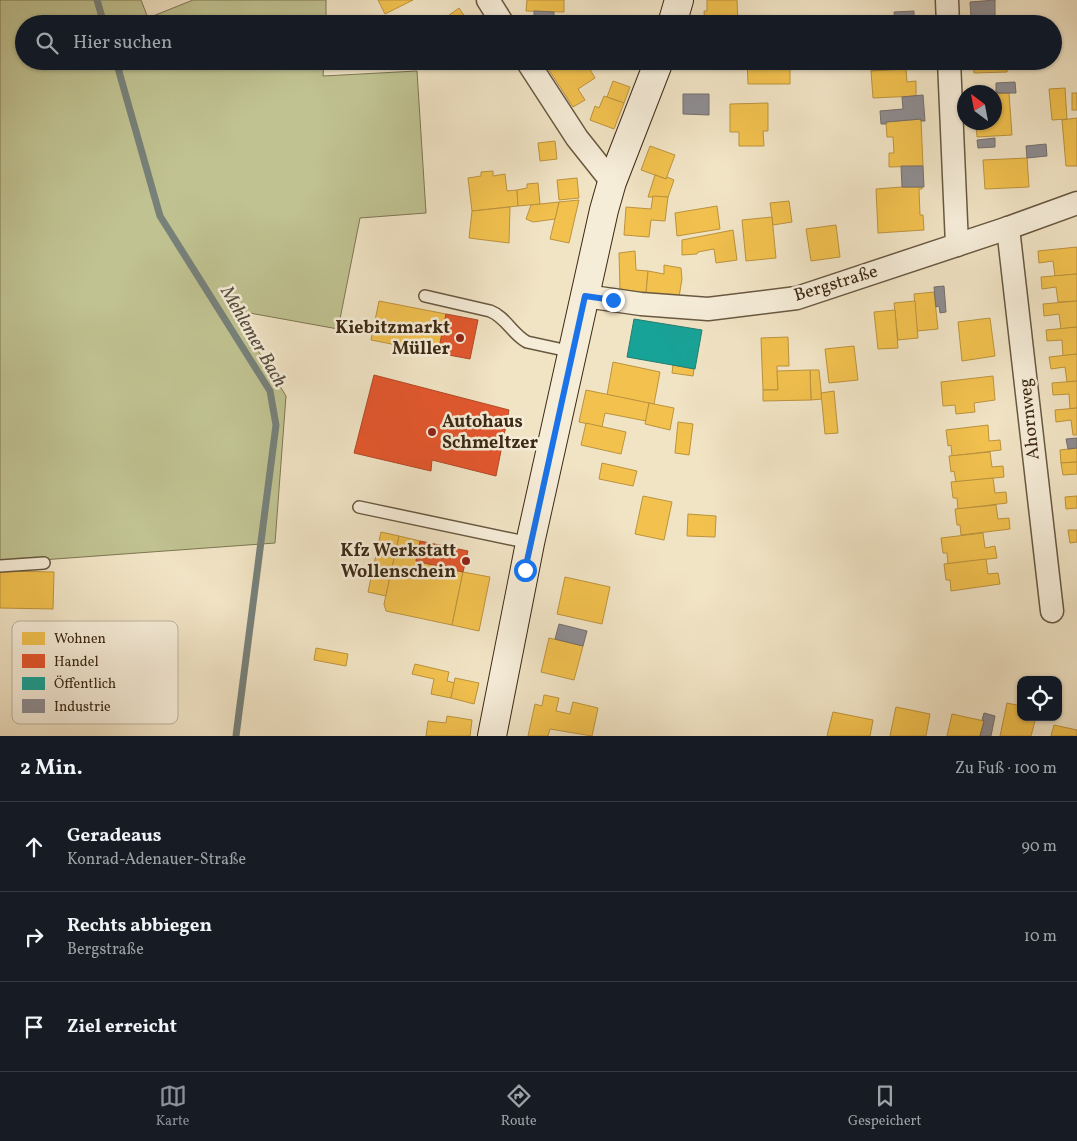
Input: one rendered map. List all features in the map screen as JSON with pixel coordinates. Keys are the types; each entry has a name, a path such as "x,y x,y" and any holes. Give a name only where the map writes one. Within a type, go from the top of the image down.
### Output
{"main road":[{"path":"675,15 679,0"},
{"path":"492,736 530,543 612,182 656,70"}],"street":[{"path":"488,0 497,15"},
{"path":"947,0 948,15"},
{"path":"533,70 577,138 612,182"},
{"path":"949,70 957,245"},
{"name":"Bergstraße","path":"585,296 641,304 708,309 797,298 1008,228 1077,202"},
{"name":"Ahornweg","path":"1008,228 1052,611"}],"lane":[{"path":"425,296 490,311 497,314 521,339 527,342 574,352"},
{"path":"359,507 530,543"},
{"path":"0,566 44,563"}],"green space":[{"path":"0,0 141,0 147,15 15,15 15,70 323,70 323,76 417,71 426,213 360,218 338,329 233,310 286,396 275,543 0,563"},
{"path":"193,0 326,0 326,15 156,15"}],"building: Wohnen":[{"path":"378,0 413,0 385,14"},
{"path":"527,0 564,0 564,12 526,11"},
{"path":"707,0 737,0 738,15 704,15 704,11 707,11"},
{"path":"459,8 464,15 449,15"},
{"path":"549,70 590,70 595,78 578,89 585,100 573,107"},
{"path":"747,70 790,70 790,84 748,84"},
{"path":"906,70 907,82 916,81 916,96 873,98 871,71"},
{"path":"974,70 1007,70 1007,72 974,73"},
{"path":"613,81 630,87 624,103 607,97"},
{"path":"1065,88 1067,119 1052,120 1049,89"},
{"path":"1002,93 1009,93 1012,135 977,137 977,130 1002,130"},
{"path":"1072,93 1077,93 1077,110 1072,110"},
{"path":"604,96 624,103 614,129 590,120 595,106 599,108"},
{"path":"768,103 768,131 763,131 764,146 739,146 739,132 730,132 730,104"},
{"path":"1077,118 1077,166 1066,166 1062,120"},
{"path":"921,119 923,166 889,167 889,153 894,153 893,137 887,137 886,122"},
{"path":"555,141 557,159 540,161 538,143"},
{"path":"650,146 675,155 666,179 641,170"},
{"path":"1027,158 1029,187 985,189 983,160"},
{"path":"493,171 493,176 505,174 507,191 517,190 518,206 472,211 468,178 481,176 481,172"},
{"path":"655,175 674,180 668,197 648,197"},
{"path":"577,178 579,198 559,200 557,180"},
{"path":"538,183 540,204 518,206 517,190 527,188 527,184"},
{"path":"922,187 922,189 919,189 920,215 923,215 924,230 878,233 876,189"},
{"path":"653,196 668,197 665,221 651,220 649,237 624,235 626,207 651,209"},
{"path":"579,200 569,243 550,239 559,202"},
{"path":"789,201 792,222 773,225 770,203"},
{"path":"559,202 555,219 533,222 526,219 531,205"},
{"path":"717,206 720,229 677,236 675,213"},
{"path":"510,207 509,243 469,238 472,211"},
{"path":"772,217 776,258 746,261 742,220"},
{"path":"836,225 840,257 811,261 806,229"},
{"path":"733,230 737,260 716,263 714,249 698,252 697,254 682,255 682,240"},
{"path":"1077,247 1077,274 1055,276 1053,261 1039,263 1038,251"},
{"path":"635,251 636,270 648,271 646,293 620,289 619,253"},
{"path":"664,265 681,268 682,279 679,297 646,293 648,271 664,274"},
{"path":"1077,274 1077,301 1058,302 1056,287 1042,289 1041,277"},
{"path":"934,292 938,329 917,331 914,294"},
{"path":"379,301 446,314 438,353 371,340"},
{"path":"915,301 918,338 898,340 894,303"},
{"path":"1077,301 1077,327 1061,329 1059,314 1044,316 1043,304"},
{"path":"895,310 898,348 878,349 874,312"},
{"path":"990,318 995,356 962,361 958,322"},
{"path":"1077,327 1077,354 1063,356 1062,340 1047,341 1046,330"},
{"path":"788,337 789,366 777,366 778,390 763,390 761,338"},
{"path":"854,346 858,380 829,383 825,349"},
{"path":"1077,354 1077,381 1067,382 1065,367 1051,369 1049,357"},
{"path":"613,362 660,372 654,404 607,395"},
{"path":"673,365 694,369 693,376 672,373"},
{"path":"810,370 819,370 822,399 811,400"},
{"path":"810,370 811,400 763,401 763,390 778,390 777,371"},
{"path":"993,376 995,400 974,403 975,412 956,414 955,405 943,406 941,382"},
{"path":"1077,381 1077,408 1070,409 1069,394 1053,395 1052,383"},
{"path":"586,390 649,403 646,421 605,413 602,427 579,422"},
{"path":"834,391 838,433 825,434 821,393"},
{"path":"649,403 674,408 670,430 645,424"},
{"path":"1077,408 1077,435 1073,435 1071,420 1056,422 1055,410"},
{"path":"678,422 693,424 689,455 675,453"},
{"path":"586,423 626,432 621,454 581,445"},
{"path":"988,425 989,441 1000,440 1001,450 952,456 951,445 948,446 946,430"},
{"path":"1077,448 1077,462 1061,463 1060,450"},
{"path":"990,452 992,467 1003,466 1004,477 956,482 954,471 951,472 949,456"},
{"path":"1077,462 1077,474 1063,475 1061,463"},
{"path":"602,463 637,471 633,486 599,479"},
{"path":"993,478 995,493 1006,492 1007,503 958,509 957,498 953,498 951,482"},
{"path":"643,496 672,502 664,540 635,534"},
{"path":"1077,496 1077,508 1066,509 1065,497"},
{"path":"996,505 998,519 1009,518 1010,529 961,535 960,525 957,525 955,509"},
{"path":"688,514 716,516 715,537 687,536"},
{"path":"1068,530 1077,530 1077,542 1070,543"},
{"path":"381,532 399,536 386,596 368,592"},
{"path":"983,533 985,548 995,546 997,558 948,564 947,553 943,553 941,538"},
{"path":"399,536 420,541 416,561 463,572 452,625 386,611 384,604"},
{"path":"986,559 988,574 998,573 1000,584 951,591 950,580 946,580 944,564"},
{"path":"0,571 54,572 53,609 0,608"},
{"path":"463,572 490,577 479,631 452,625"},
{"path":"565,577 610,587 602,624 557,614"},
{"path":"549,638 583,646 574,680 541,672"},
{"path":"316,648 348,654 346,666 314,660"},
{"path":"415,664 449,672 447,681 455,683 451,698 431,694 434,679 412,674"},
{"path":"455,678 479,683 474,704 451,698"},
{"path":"544,695 559,698 556,711 570,714 573,702 598,708 592,736 550,729 548,736 528,736 535,704 542,706"},
{"path":"1007,703 1017,705 1017,721 1035,721 1031,736 1000,736"},
{"path":"896,707 930,714 926,736 890,736"},
{"path":"833,712 873,720 870,736 827,736"},
{"path":"952,714 984,721 980,736 947,736"},
{"path":"447,716 472,720 470,736 426,736 428,721 446,723"},
{"path":"1054,725 1077,730 1077,736 1051,736"}],"building: Handel":[{"path":"446,314 478,320 470,359 438,353"},
{"name":"Autohaus Schmeltzer","path":"374,375 509,410 496,476 432,460 431,471 354,453"},
{"path":"420,541 468,551 463,572 416,561"}],"building: Öffentlich":[{"path":"634,319 702,330 695,369 627,357"}],"building: Industrie":[{"path":"995,0 995,15 971,15 970,2"},
{"path":"534,11 554,12 554,15 534,15"},
{"path":"914,11 914,15 894,15 894,12"},
{"path":"1015,82 1016,93 1002,93 1002,85 996,85 996,83"},
{"path":"683,94 709,94 709,115 683,114"},
{"path":"923,95 925,121 921,121 921,119 881,124 880,111 903,109 902,97"},
{"path":"995,138 995,147 978,148 977,140"},
{"path":"1046,144 1047,156 1027,158 1026,146"},
{"path":"901,166 923,166 924,187 902,187"},
{"path":"944,286 946,312 940,313 939,306 936,307 934,287"},
{"path":"1077,438 1077,448 1068,449 1066,439"},
{"path":"559,624 587,631 583,646 555,639"},
{"path":"984,713 995,716 991,736 980,736"}],"waterway":[{"name":"Mehlemer Bach","path":"97,0 101,15"},
{"name":"Mehlemer Bach","path":"119,70 160,216 270,391 276,425 236,736"}],"place":[{"name":"Kiebitzmarkt Müller","path":"460,338"},
{"name":"Autohaus Schmeltzer","path":"432,432"},
{"name":"Kfz Werkstatt Wollenschein","path":"466,561"}],"route":[{"path":"525,570 585,296 613,300"}]}
